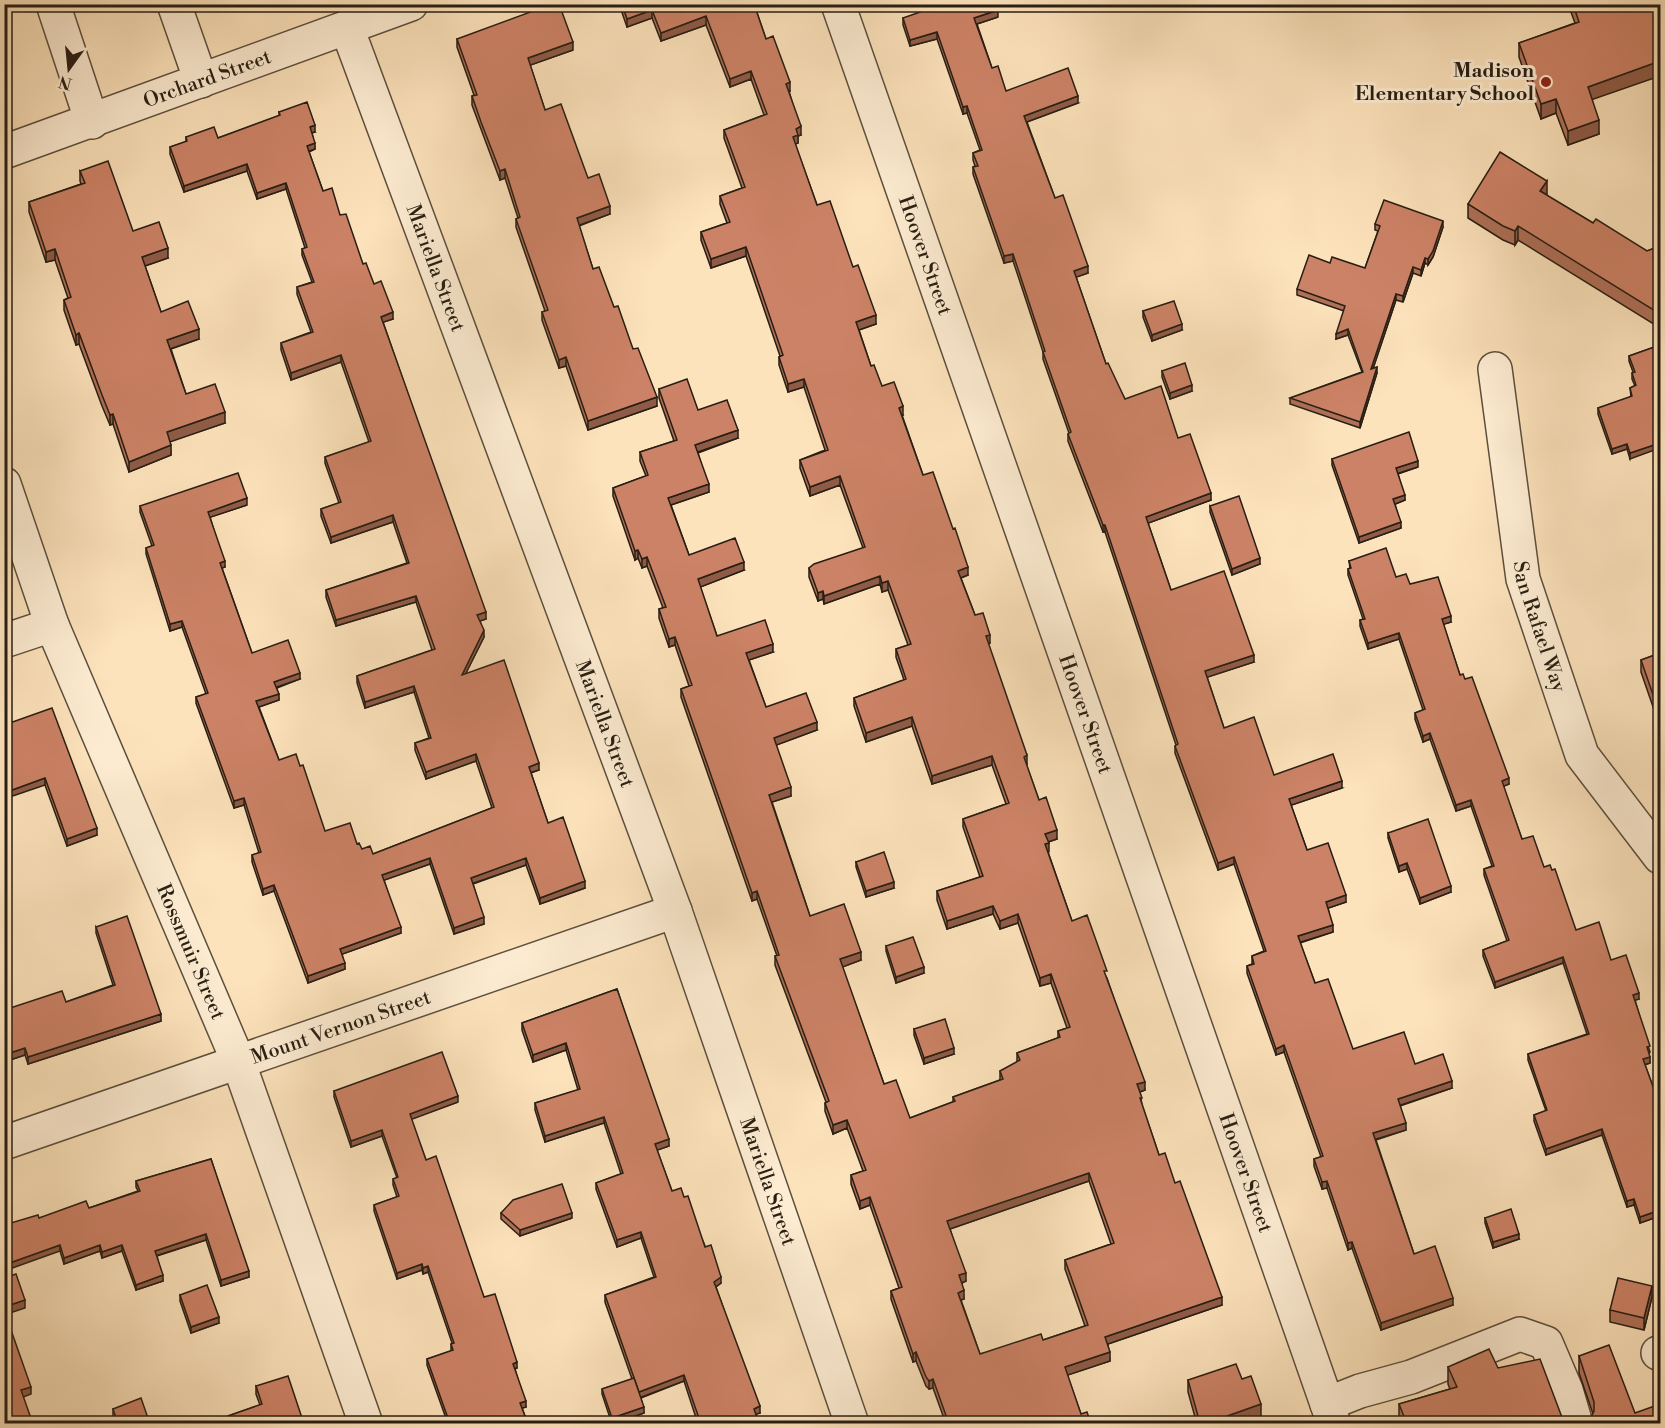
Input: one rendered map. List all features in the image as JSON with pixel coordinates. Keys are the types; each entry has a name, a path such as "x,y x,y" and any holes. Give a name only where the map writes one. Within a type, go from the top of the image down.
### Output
{"street":[{"path":"53,4 92,122"},
{"path":"174,4 201,81"},
{"name":"Orchard Street","path":"4,152 92,122 411,4"},
{"name":"Hoover Street","path":"838,4 1330,1414"},
{"name":"Mariella Street","path":"347,28 675,911 852,1424"},
{"name":"San Rafael Way","path":"1495,369 1523,579 1582,755 1660,857"},
{"name":"Rossmuir Street","path":"4,484 52,625 238,1061 366,1424"},
{"path":"4,641 52,625"},
{"name":"Mount Vernon Street","path":"4,1143 675,911"},
{"path":"1330,1414 1360,1391 1411,1377 1520,1334 1546,1343 1566,1390 1576,1424"}],"building":[{"path":"552,4 559,4 573,42 528,58 545,110 561,104 588,178 599,174 610,206 577,218 593,269 599,267 614,307 618,306 633,349 638,348 657,397 588,421 566,357 559,360 542,312 548,310 516,219 520,217 505,169 500,171 481,122 472,96 477,95 457,39"},
{"path":"622,4 754,4 766,39 773,36 790,82 786,84 801,126 796,129 798,135 793,137 817,205 830,201 853,267 858,265 876,315 856,322 871,366 874,365 882,386 894,382 903,406 899,408 923,475 933,472 953,529 955,528 968,567 958,571 975,615 983,613 990,635 986,636 1027,755 1024,757 1039,800 1046,797 1057,830 1045,834 1049,843 1045,844 1072,921 1087,915 1107,971 1104,971 1145,1082 1137,1084 1159,1155 1165,1153 1175,1183 1180,1181 1222,1297 1105,1337 1110,1352 1065,1367 1081,1414 1087,1412 1091,1424 949,1424 933,1379 929,1381 916,1352 913,1354 891,1291 902,1287 870,1197 860,1201 851,1175 866,1170 847,1120 833,1125 825,1103 829,1101 775,956 779,955 757,891 752,893 681,689 692,685 675,637 669,639 659,609 666,607 647,557 642,559 638,550 635,551 613,488 648,475 640,452 677,440 659,389 687,379 698,410 727,400 738,430 695,445 709,484 668,498 689,555 735,538 744,562 698,579 717,636 765,620 773,644 746,653 766,707 806,693 817,722 774,738 791,787 769,795 810,916 844,904 861,952 840,959 884,1084 896,1080 910,1118 955,1101 953,1097 1003,1079 1000,1071 1020,1060 1017,1053 1060,1037 1058,1031 1070,1027 1051,974 1040,978 1018,914 1000,921 993,906 947,921 937,891 983,876 963,819 1009,803 992,756 932,776 912,717 866,733 854,698 906,679 896,649 911,644 888,581 882,583 880,576 824,596 823,591 818,593 809,568 814,564 865,547 840,476 810,487 800,460 828,450 804,379 788,384 779,357 783,355 746,247 711,259 701,232 730,222 720,196 745,187 724,130 767,114 751,71 730,79 706,16 661,33 652,10 627,19","holes":["1089,1173 1114,1243 1065,1260 1088,1325 1043,1340 1041,1334 980,1354 958,1293 964,1290 959,1275 966,1273 947,1221"]},
{"path":"943,4 996,4 998,10 974,18 992,68 998,66 1006,91 1068,68 1078,96 1024,116 1055,198 1063,195 1088,266 1074,271 1106,364 1108,363 1125,399 1161,386 1178,438 1190,434 1211,493 1146,517 1171,590 1224,571 1254,655 1205,671 1224,728 1254,717 1274,775 1333,754 1342,781 1289,799 1307,850 1328,843 1346,895 1326,902 1333,925 1298,936 1315,983 1328,979 1353,1049 1404,1032 1415,1064 1443,1054 1452,1081 1398,1099 1406,1123 1373,1133 1414,1254 1435,1246 1453,1298 1381,1323 1352,1242 1348,1243 1327,1181 1322,1182 1314,1159 1323,1156 1284,1045 1276,1049 1247,966 1254,964 1252,956 1266,951 1234,857 1218,863 1175,746 1178,744 1105,525 1103,525 1068,434 1071,432 1043,352 1045,351 1013,254 1004,256 973,167 978,166 973,153 982,150 967,106 963,107 937,32 910,40 903,18"},
{"path":"1573,4 1660,4 1660,61 1588,87 1599,120 1568,131 1556,99 1541,104 1519,43 1579,22"},
{"path":"307,102 315,125 310,127 315,143 307,146 323,191 332,188 340,215 346,214 363,264 366,263 374,284 381,281 393,312 381,317 486,612 477,615 484,630 462,675 504,660 539,763 529,767 548,823 563,817 585,881 540,898 526,858 471,878 484,917 454,928 430,858 382,875 401,927 340,949 345,963 308,976 274,885 263,889 252,855 261,852 244,798 234,801 196,697 208,693 182,621 170,624 146,548 154,545 140,506 238,473 247,498 208,512 225,561 220,563 252,653 288,640 300,673 274,682 279,694 256,701 279,760 296,754 300,766 303,765 325,831 350,823 357,844 359,843 362,849 370,846 373,854 494,807 476,754 426,772 415,743 431,738 414,686 365,702 357,676 435,649 416,596 336,620 326,590 409,563 393,515 331,537 321,509 341,502 325,457 371,441 341,355 291,373 281,343 313,332 297,287 314,282 302,249 307,247 286,183 257,193 247,164 184,186 170,147 187,141 186,137 214,127 218,138 280,115 279,112"},
{"path":"1500,152 1547,181 1540,191 1593,223 1596,219 1647,251 1660,246 1660,314 1518,226 1515,231 1503,226 1468,204"},
{"path":"108,161 133,231 159,222 168,248 142,257 161,312 188,301 199,329 167,340 186,394 215,384 225,412 167,432 171,445 129,462 113,414 110,415 79,333 76,335 64,300 71,297 55,249 46,252 29,202 85,183 80,171"},
{"path":"1384,200 1443,221 1433,251 1428,259 1425,258 1421,270 1413,267 1403,296 1396,294 1371,369 1377,367 1360,422 1290,398 1363,372 1348,329 1336,334 1345,306 1297,289 1309,255 1330,263 1332,257 1365,268 1380,226 1375,224"},
{"path":"1174,301 1182,324 1152,335 1143,311"},
{"path":"1660,345 1660,443 1630,453 1627,444 1612,449 1598,408 1632,396 1630,388 1636,385 1632,373 1635,372 1629,356"},
{"path":"1185,363 1192,385 1170,393 1162,371"},
{"path":"1409,432 1418,461 1396,468 1405,495 1393,499 1401,522 1359,537 1332,459"},
{"path":"1239,496 1260,558 1232,569 1210,506"},
{"path":"1386,548 1396,577 1406,574 1410,584 1438,577 1451,616 1442,619 1460,675 1463,674 1465,679 1472,677 1509,778 1502,781 1522,839 1533,836 1544,867 1550,865 1552,870 1555,869 1576,930 1599,922 1611,960 1626,955 1639,993 1633,995 1650,1046 1647,1047 1650,1057 1643,1059 1660,1106 1660,1210 1640,1217 1634,1199 1627,1201 1602,1129 1546,1149 1534,1115 1547,1110 1528,1054 1589,1034 1563,957 1495,982 1483,950 1509,940 1484,869 1494,866 1471,800 1456,805 1430,733 1423,736 1415,713 1425,709 1399,633 1368,643 1360,620 1365,619 1348,569 1351,568 1349,561"},
{"path":"1660,653 1660,715 1641,660"},
{"path":"52,708 97,828 67,839 45,778 4,793 4,725"},
{"path":"1428,819 1451,886 1420,898 1407,863 1399,866 1388,833"},
{"path":"884,852 894,882 866,891 856,862"},
{"path":"127,916 161,1014 28,1057 25,1048 4,1055 4,1010 62,991 66,1002 115,985 96,927"},
{"path":"913,937 924,967 896,977 886,946"},
{"path":"617,989 669,1139 655,1144 672,1191 681,1188 684,1197 688,1196 705,1247 711,1245 721,1277 714,1282 760,1406 754,1409 759,1424 701,1424 684,1375 639,1392 605,1295 656,1277 641,1232 617,1240 596,1183 623,1173 604,1117 545,1136 535,1103 580,1089 566,1043 533,1055 522,1023"},
{"path":"945,1019 954,1048 924,1058 914,1029"},
{"path":"442,1052 458,1096 410,1114 426,1160 436,1156 484,1297 495,1294 517,1362 513,1364 526,1401 520,1403 528,1424 478,1424 475,1417 458,1424 450,1424 427,1359 453,1350 451,1344 454,1343 428,1266 423,1268 422,1264 397,1273 374,1205 399,1196 393,1179 398,1177 382,1130 351,1141 334,1091"},
{"path":"211,1159 249,1271 221,1280 206,1234 155,1251 163,1275 136,1285 122,1245 102,1252 100,1245 64,1258 60,1245 4,1265 4,1225 38,1215 39,1218 86,1201 89,1208 140,1191 136,1181"},
{"path":"562,1184 572,1213 520,1230 501,1213 513,1200"},
{"path":"1511,1209 1519,1234 1493,1242 1485,1218"},
{"path":"16,1274 25,1300 4,1307 4,1278"},
{"path":"1618,1278 1652,1286 1644,1318 1610,1310"},
{"path":"207,1285 219,1317 191,1327 180,1295"},
{"path":"4,1310 31,1387 21,1390 33,1424 4,1424"},
{"path":"1609,1345 1635,1413 1660,1404 1660,1424 1583,1424 1590,1419 1594,1411 1594,1402 1579,1356"},
{"path":"1489,1349 1498,1368 1540,1359 1563,1420 1569,1424 1407,1424 1399,1404 1457,1387 1448,1367"},
{"path":"1236,1364 1242,1379 1251,1376 1261,1404 1227,1416 1228,1424 1175,1424 1198,1416 1188,1380"},
{"path":"288,1376 304,1424 231,1424 228,1416 262,1404 256,1386"},
{"path":"634,1378 644,1407 612,1418 602,1389"},
{"path":"141,1398 150,1424 118,1424 113,1409"}],"place":[{"name":"Madison Elementary School","path":"1546,82"}]}
